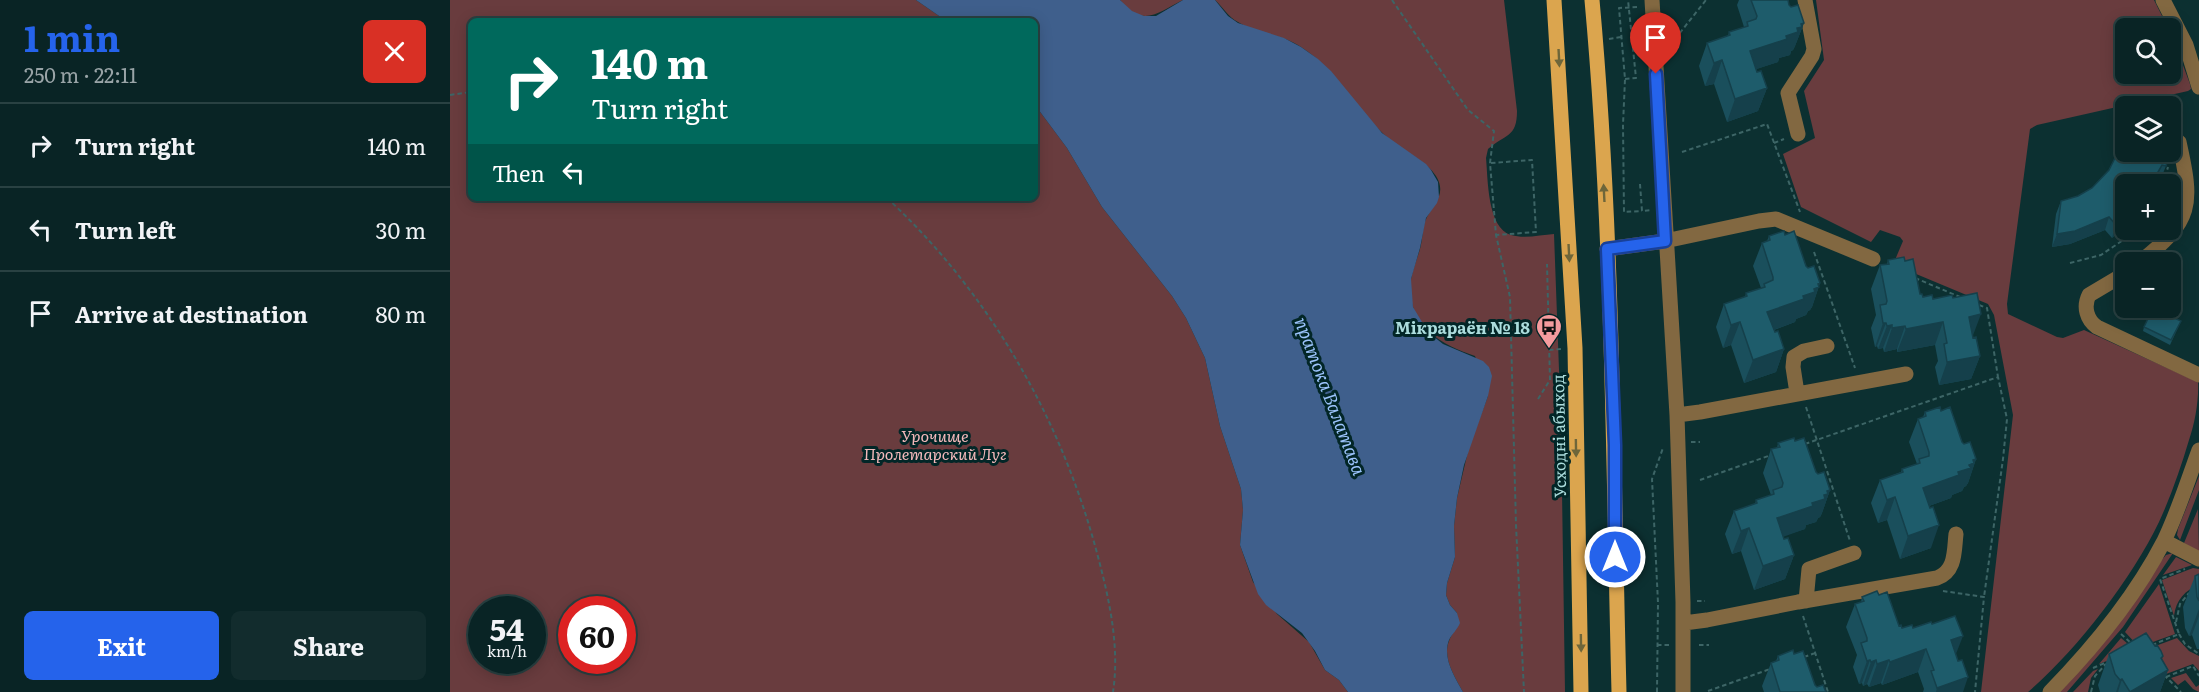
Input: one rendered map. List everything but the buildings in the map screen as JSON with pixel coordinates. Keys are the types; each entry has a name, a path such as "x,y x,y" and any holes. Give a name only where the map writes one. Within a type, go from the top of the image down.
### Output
{"main road":[{"name":"Усходні абыход","path":"1554,0 1575,348 1581,692"},
{"path":"1592,0 1607,249 1615,445 1618,692"}],"street":[{"path":"1798,134 1788,93 1812,56 1814,49 1805,0"},
{"path":"2163,0 2193,43 2199,87"},
{"path":"1647,3 1677,415 1684,623 1683,692"},
{"path":"2152,252 2168,238 2186,211 2187,187 2181,153"},
{"path":"1607,249 1665,241 1767,220 1783,220 1873,259"},
{"path":"2115,280 2089,295 2086,308 2090,321 2097,327 2199,375"},
{"path":"1799,393 1793,367 1794,357 1804,351 1827,346"},
{"path":"1677,415 1906,374"},
{"path":"2050,692 2081,659 2127,600 2164,541 2199,450"},
{"path":"1684,623 1942,576 1951,567 1956,534"},
{"path":"2164,541 2193,564"},
{"path":"1802,601 1809,569 1854,553"}],"path":[{"path":"1392,0 1468,110 1494,131 1490,163 1496,235 1510,297 1516,525 1524,692"},
{"path":"1625,80 1636,78 1628,0"},
{"path":"1675,39 1706,0"},
{"path":"1647,3 1619,8 1625,80 1624,212 1654,210"},
{"path":"450,94 468,92"},
{"path":"1682,152 1767,124 1860,382"},
{"path":"1490,163 1532,160 1536,232 1496,235"},
{"path":"2166,174 2168,166"},
{"path":"1640,184 1642,211"},
{"path":"890,201 951,265 987,314 1019,365 1056,435 1091,528 1102,571 1115,644 1113,692"},
{"path":"2070,263 2101,255 2123,240"},
{"path":"1538,399 1550,380 1547,264"},
{"path":"1914,277 1966,299"},
{"path":"1975,692 1984,597 2007,419 1987,308 1976,304"},
{"path":"1805,444 1998,377"},
{"path":"1799,393 1854,553"},
{"path":"1689,442 1700,442"},
{"path":"1657,692 1658,603 1652,479 1665,443"},
{"path":"1700,480 1774,454"},
{"path":"2193,564 2160,579 2176,628 2184,644 2199,654"},
{"path":"1941,591 1984,597"},
{"path":"2176,628 2180,604 2191,591"},
{"path":"1694,601 1706,601"},
{"path":"1802,601 1828,692"},
{"path":"1658,603 1666,603"},
{"path":"2121,634 2138,650"},
{"path":"2148,646 2179,634"},
{"path":"1657,645 1673,645"},
{"path":"1696,645 1709,645"},
{"path":"1804,657 1815,653"},
{"path":"2091,692 2092,684 2100,669 2113,660 2093,668"},
{"path":"2158,680 2193,666 2199,676"},
{"path":"1708,691 1772,669"},
{"path":"2159,670 2181,692"}],"green space":[{"name":"Урочище Пролетарский Луг","path":"450,0 916,0 942,18 468,18 468,201 1038,201 1038,109 1067,148 1102,207 1172,296 1186,318 1205,358 1220,426 1241,489 1243,510 1240,545 1253,582 1277,614 1309,642 1325,670 1339,680 1348,692 450,692"},
{"path":"1120,0 1183,0 1158,13 1143,16 1128,9"},
{"path":"1215,0 1504,0 1517,111 1512,131 1488,149 1487,178 1493,213 1503,231 1521,237 1554,234 1561,424 1565,692 1463,692 1448,661 1447,647 1457,624 1457,613 1450,605 1446,595 1455,557 1454,526 1457,498 1469,447 1488,396 1475,356 1437,338 1419,320 1413,308 1411,279 1425,221 1440,193 1436,176 1423,163 1384,134 1315,57 1294,43 1234,20"},
{"path":"1816,0 2154,0 2163,18 2115,18 2115,84 2181,84 2181,60 2190,84 2191,89 2188,91 2166,96 2115,96 2115,107 2037,125 2030,129 2007,304 2008,314 2057,337 2063,338 2084,330 2198,382 2198,389 2195,419 2183,461 2159,522 2147,544 2101,613 2065,656 2028,692 1981,692 2013,415 1994,315 1988,304 1897,266 1895,260 1903,241 1900,237 1880,230 1871,242 1801,207 1783,154 1815,138 1804,91 1824,60"},
{"path":"2199,476 2199,490 2180,540 2177,535 2178,529"},
{"path":"2198,509 2199,552 2184,543"},
{"path":"2173,553 2123,627 2067,692 2060,692 2160,562 2166,555"},
{"path":"2176,557 2192,565 2163,575"},
{"path":"2193,568 2199,569 2199,585 2182,596 2174,616 2162,580"},
{"path":"2159,584 2175,634 2139,647 2125,632"},
{"path":"2121,638 2135,650 2099,664"},
{"path":"2177,638 2189,651 2199,656 2199,671 2193,664 2166,674 2142,651"},
{"path":"2098,669 2091,678 2088,692 2073,692 2093,671"},
{"path":"2186,673 2196,687 2199,685 2199,692 2185,680 2178,685 2171,678"}],"water":[{"name":"пратока Валатава","path":"916,0 1120,0 1132,11 1144,16 1156,16 1183,0 1215,0 1228,16 1238,23 1284,38 1318,59 1331,71 1382,133 1431,170 1438,182 1439,197 1426,218 1411,279 1413,307 1428,332 1443,344 1483,361 1489,367 1492,376 1488,396 1464,465 1454,526 1455,557 1447,583 1446,595 1460,623 1449,640 1447,654 1450,667 1463,692 1348,692 1339,680 1325,670 1302,633 1266,605 1258,594 1240,545 1243,510 1241,489 1220,426 1205,358 1186,318 1172,296 1102,207 1067,148 1038,109 1038,18 942,18"}],"place":[{"name":"Мікрараён № 18","path":"1549,350"}],"route":[{"path":"1615,557 1615,445 1607,249 1665,241 1656,74"}]}
